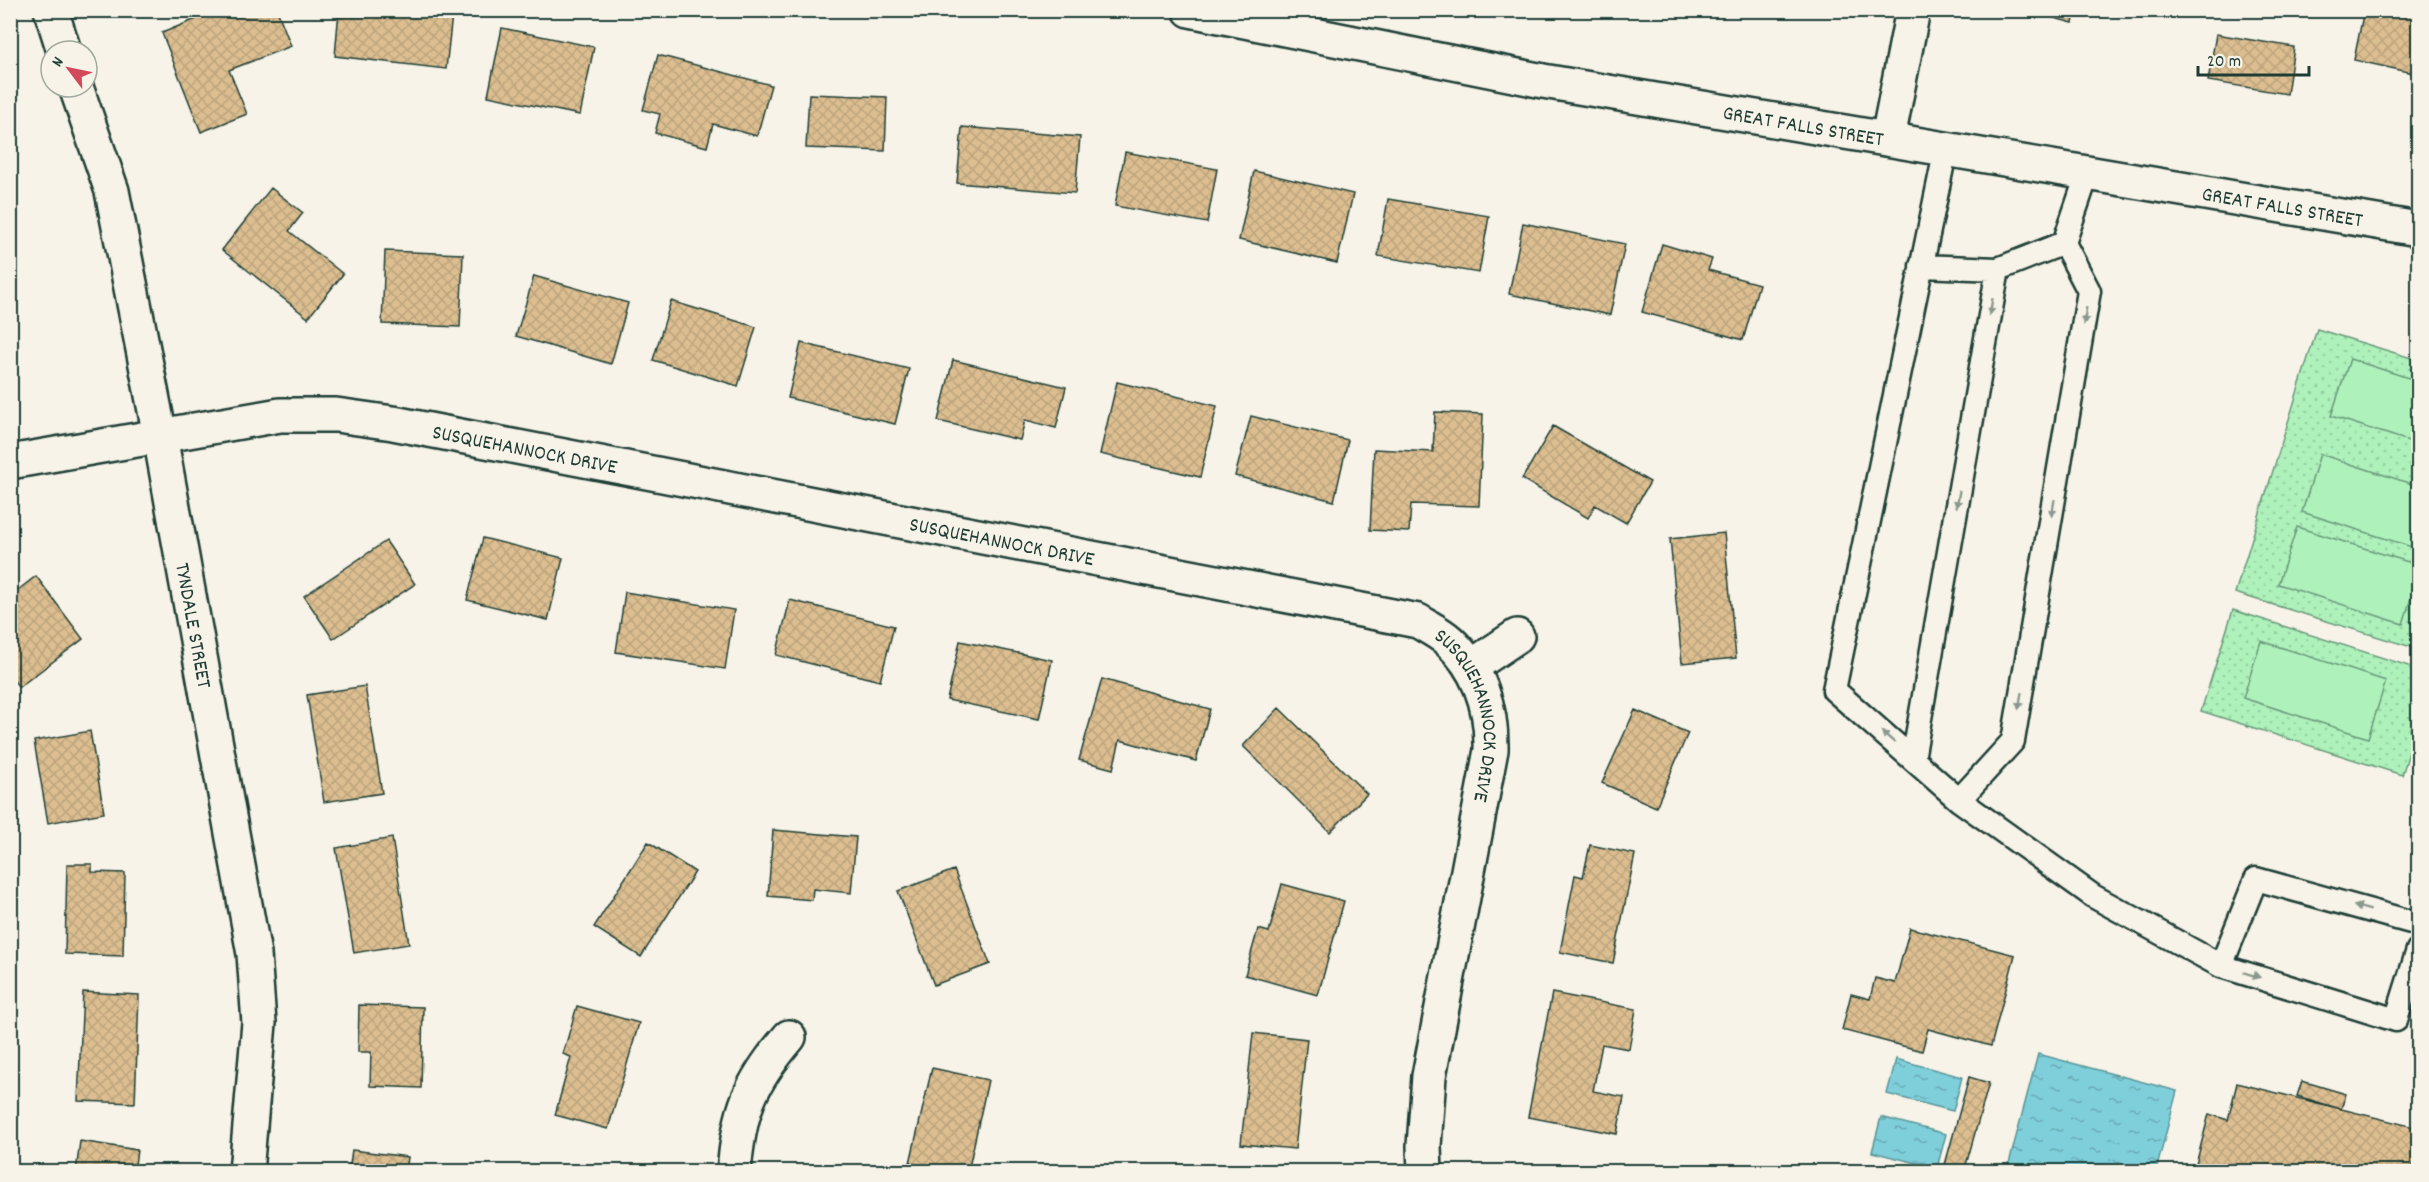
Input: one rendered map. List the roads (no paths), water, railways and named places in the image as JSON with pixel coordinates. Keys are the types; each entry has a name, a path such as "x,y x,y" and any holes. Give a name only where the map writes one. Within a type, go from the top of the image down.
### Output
{"street":[{"path":"51,10 60,39"},
{"name":"GREAT FALLS STREET","path":"1190,10 1554,83 2418,229"},
{"path":"1888,138 1913,10"},
{"name":"TYNDALE STREET","path":"80,99 112,191 160,436 254,954 259,1023 246,1172"},
{"name":"SUSQUEHANNOCK DRIVE","path":"10,462 280,416 336,415 393,423 1418,621 1448,640 1471,667 1488,708 1491,730 1491,750 1429,1076 1424,1146 1425,1172"},
{"path":"1471,667 1517,636"},
{"path":"734,1172 737,1138 747,1099 766,1064 789,1037"}],"lane":[{"path":"1946,148 1834,690 1959,800 2093,896 2221,966 2396,1020 2418,950"},
{"path":"1959,800 2013,741 2089,291 2064,243 2088,172"},
{"path":"1921,266 1998,269 2064,243"},
{"path":"1913,759 1998,269"},
{"path":"2221,966 2256,879 2418,924"}],"water":[{"path":"2038,1054 2177,1091 2156,1171 2007,1171"},
{"path":"1896,1059 1962,1077 1953,1111 1887,1094"},
{"path":"1881,1117 1946,1134 1937,1168 1872,1152"}]}
